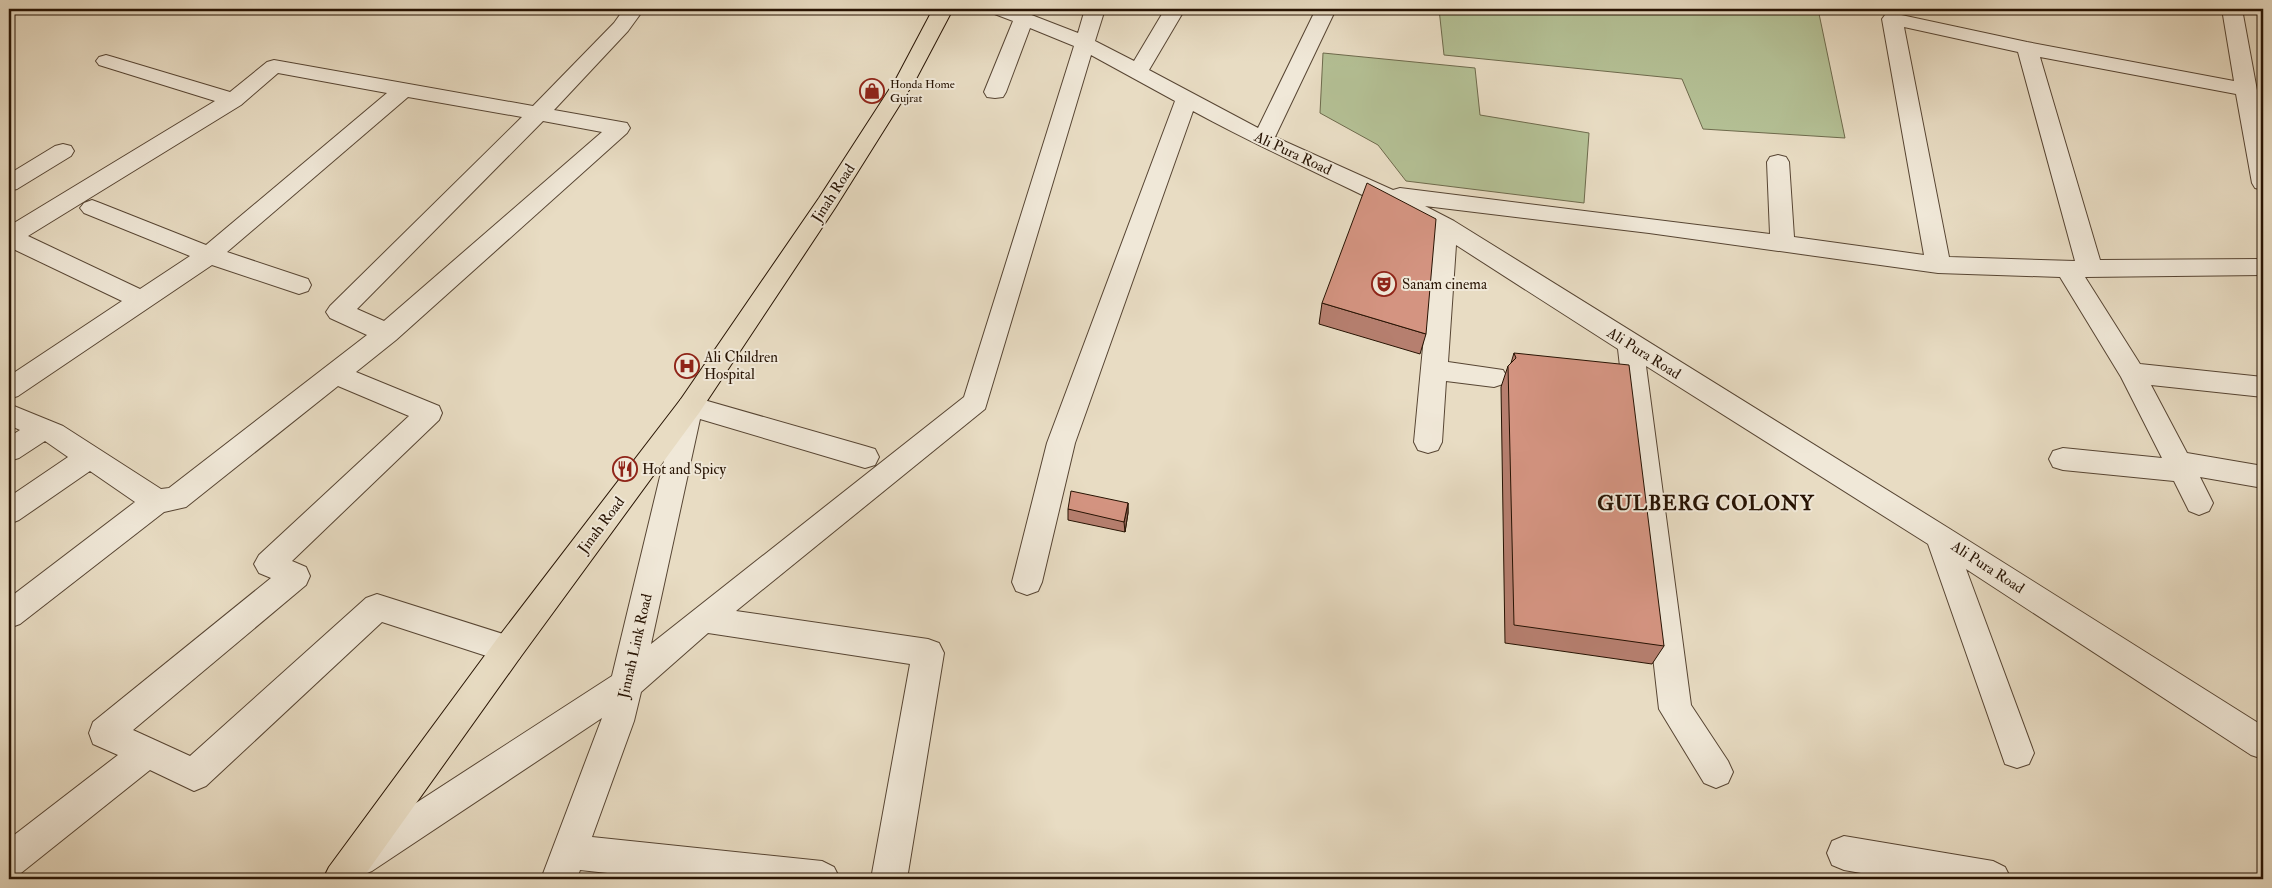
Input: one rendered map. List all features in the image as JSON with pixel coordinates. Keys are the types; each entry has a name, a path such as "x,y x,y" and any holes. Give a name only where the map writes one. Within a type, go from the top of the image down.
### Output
{"main road":[{"name":"Jinah Road","path":"347,872 508,649 690,406 827,203 906,80 943,9"}],"street":[{"path":"387,333 339,312 537,115 621,27 634,9"},
{"name":"Ali Pura Road","path":"999,9 1084,43 1263,140 1384,194 1446,227 1940,537 2263,744"},
{"path":"347,872 626,685 703,619 976,402 1094,9"},
{"path":"1137,73 1175,9"},
{"path":"1263,140 1326,9"},
{"path":"2232,9 2244,89 2263,183"},
{"path":"995,92 1024,18"},
{"path":"1938,265 1892,19 2027,48 2244,89"},
{"path":"2027,48 2079,269 2199,503"},
{"path":"106,61 233,100"},
{"path":"9,237 233,100 274,66 537,115 619,128 387,333 176,499 156,501 9,616"},
{"path":"9,389 209,255 403,90"},
{"path":"1027,582 1061,443 1187,99"},
{"path":"9,184 63,151"},
{"path":"1778,162 1782,245"},
{"path":"1384,194 1649,225 1782,245 1938,265 2079,269 2263,267"},
{"path":"92,208 209,255 299,285"},
{"path":"1428,442 1446,227"},
{"path":"9,237 141,300"},
{"path":"1630,344 1675,709 1716,772"},
{"path":"1434,370 1494,377"},
{"path":"2132,373 2263,387"},
{"path":"335,374 429,413 269,564 295,576 105,733 194,776 377,607 508,649"},
{"path":"690,406 865,457"},
{"name":"Jinnah Link Road","path":"564,866 618,722 690,406"},
{"path":"9,414 43,429 156,501"},
{"path":"9,450 43,429"},
{"path":"9,512 88,457"},
{"path":"2063,460 2180,466 2263,477"},
{"path":"1940,537 2017,753"},
{"path":"703,619 928,652 889,879"},
{"path":"9,861 147,752"},
{"path":"1844,853 1914,872 1993,879"},
{"path":"564,866 822,879"}],"green space":[{"path":"1439,9 1818,9 1845,138 1703,129 1682,79 1444,55"},
{"path":"1323,53 1475,68 1480,115 1589,133 1584,203 1406,181 1378,145 1320,113"}],"building":[{"name":"Sanam cinema","path":"1367,183 1436,219 1426,334 1322,303"},
{"path":"1514,353 1629,365 1664,646 1514,625 1508,366 1516,358"},
{"path":"1071,491 1128,503 1124,522 1068,509"}],"place":[{"name":"Honda Home Gujrat","path":"872,91"},
{"name":"Sanam cinema","path":"1384,284"},
{"name":"Ali Children Hospital","path":"687,366"},
{"name":"Hot and Spicy","path":"625,469"}],"district":[{"name":"GULBERG COLONY","path":"1706,503"}]}
